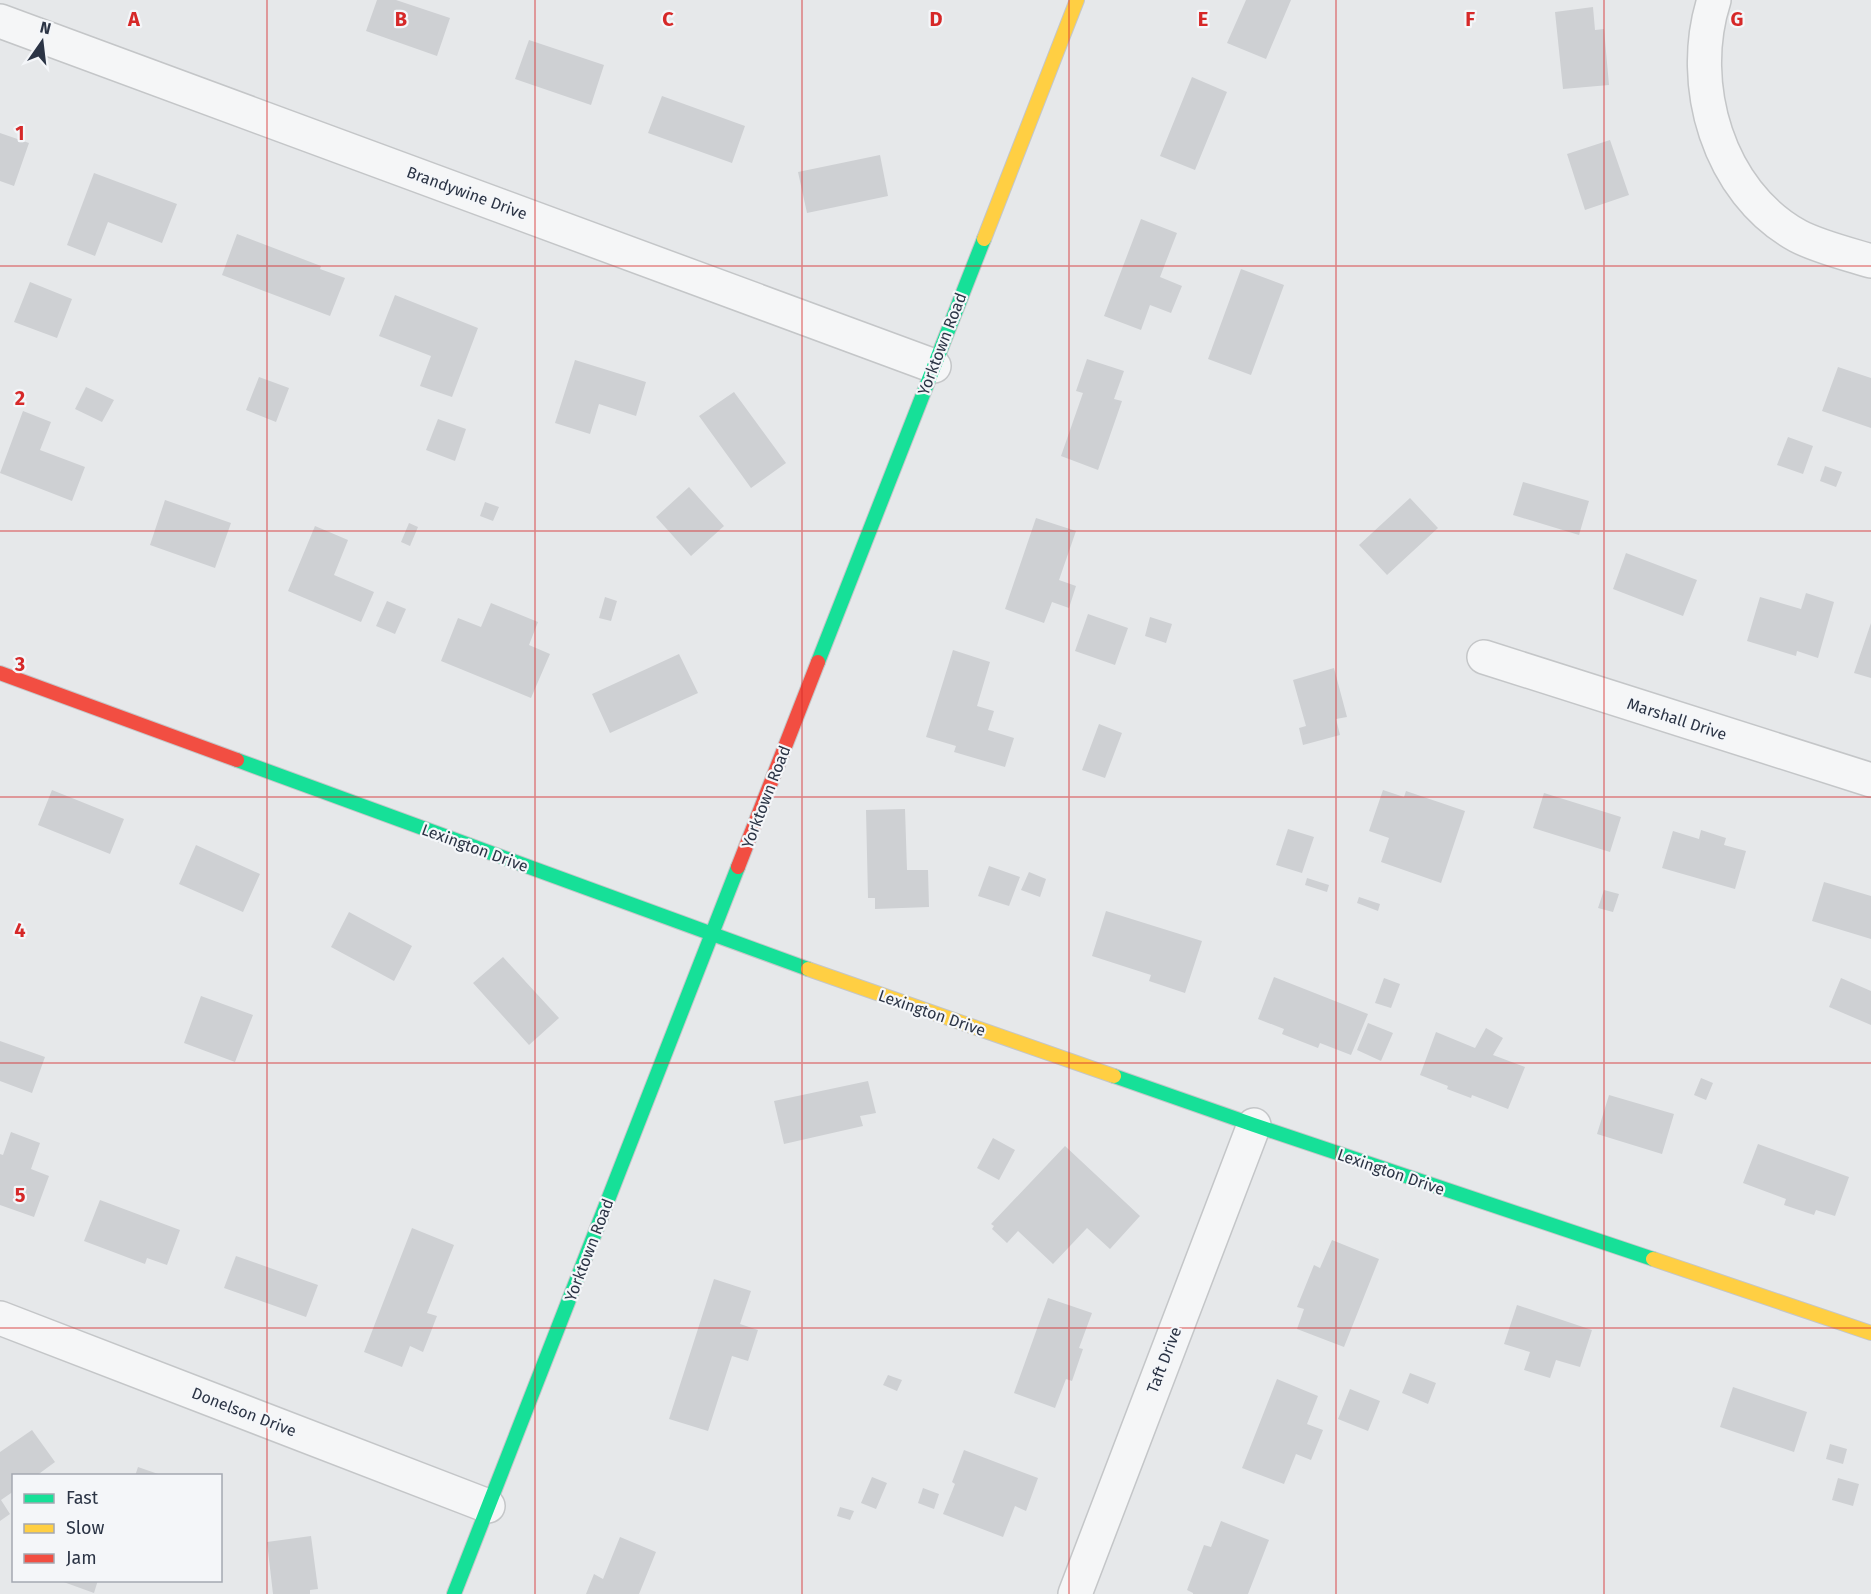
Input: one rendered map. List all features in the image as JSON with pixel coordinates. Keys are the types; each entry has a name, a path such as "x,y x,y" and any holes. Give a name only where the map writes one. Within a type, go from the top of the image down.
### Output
{"street":[{"name":"Yorktown Road","path":"454,1594 1077,0"},
{"path":"1714,0 1710,13 1704,60 1710,114 1727,160 1741,185 1769,216 1798,236 1871,261"},
{"name":"Brandywine Drive","path":"0,21 934,366"},
{"name":"Marshall Drive","path":"1484,657 1871,780"},
{"name":"Lexington Drive","path":"0,673 712,936 1254,1125 1871,1333"},
{"name":"Taft Drive","path":"1075,1594 1254,1125"},
{"name":"Donelson Drive","path":"0,1318 488,1506"}],"building":[{"path":"377,0 396,0 450,18 437,56 366,31"},
{"path":"1246,0 1291,0 1266,59 1227,43"},
{"path":"1593,7 1595,30 1604,29 1609,85 1563,89 1555,12"},
{"path":"529,40 604,65 591,105 515,79"},
{"path":"1192,77 1227,92 1195,170 1160,156"},
{"path":"662,96 745,126 732,163 648,133"},
{"path":"0,133 29,143 14,186 0,181"},
{"path":"1610,140 1629,195 1585,210 1567,154"},
{"path":"880,155 888,196 807,213 798,172"},
{"path":"94,173 177,204 162,243 108,222 95,256 67,245"},
{"path":"1141,219 1177,233 1160,277 1182,286 1171,313 1150,305 1141,330 1104,316"},
{"path":"237,234 321,266 320,269 345,278 330,316 222,275"},
{"path":"1241,269 1284,285 1251,375 1208,359"},
{"path":"30,282 72,299 57,338 14,322"},
{"path":"395,295 478,328 452,397 420,386 431,356 379,336"},
{"path":"1087,359 1124,371 1114,399 1122,401 1098,470 1061,456 1083,393 1076,391"},
{"path":"575,360 646,382 636,416 599,404 590,434 555,423"},
{"path":"1838,367 1871,378 1871,428 1822,411"},
{"path":"259,377 289,388 276,422 246,410"},
{"path":"86,387 114,400 102,422 75,409"},
{"path":"734,392 786,463 751,488 699,416"},
{"path":"23,411 51,422 40,450 85,467 72,501 0,473"},
{"path":"438,419 466,429 455,461 426,450"},
{"path":"1788,437 1813,446 1803,474 1777,465"},
{"path":"1825,466 1842,472 1836,487 1820,481"},
{"path":"1523,482 1589,501 1579,535 1513,515"},
{"path":"689,487 724,526 691,556 656,517"},
{"path":"1410,498 1438,528 1387,575 1359,545"},
{"path":"165,500 231,523 215,568 150,545"},
{"path":"485,502 499,507 493,521 480,516"},
{"path":"1036,518 1076,531 1059,580 1076,586 1069,608 1052,602 1044,623 1005,609"},
{"path":"409,523 418,527 410,546 401,542"},
{"path":"315,526 348,540 334,575 374,592 361,622 288,591"},
{"path":"1626,553 1697,580 1683,616 1613,589"},
{"path":"1806,593 1834,602 1818,658 1797,651 1796,656 1747,641 1760,597 1801,609"},
{"path":"605,597 617,601 611,621 599,618"},
{"path":"387,601 406,609 395,634 376,626"},
{"path":"491,603 538,622 529,645 550,654 531,698 441,661 458,618 481,627"},
{"path":"1088,614 1128,628 1115,665 1075,651"},
{"path":"1150,617 1172,624 1166,643 1145,636"},
{"path":"1871,623 1871,678 1854,673"},
{"path":"953,650 990,662 977,706 994,711 988,730 1014,738 1005,767 954,752 956,746 926,737"},
{"path":"679,654 698,693 610,733 592,694"},
{"path":"1334,668 1347,717 1336,719 1340,735 1303,745 1299,728 1306,726 1293,680"},
{"path":"1099,724 1122,733 1105,778 1082,770"},
{"path":"52,790 124,819 110,854 38,825"},
{"path":"1383,790 1404,797 1406,791 1465,811 1441,883 1381,862 1389,838 1369,831"},
{"path":"1544,793 1621,817 1610,852 1533,828"},
{"path":"905,809 907,870 928,870 929,907 875,909 875,898 868,898 866,810"},
{"path":"1288,829 1314,837 1302,873 1276,865"},
{"path":"1701,830 1726,838 1724,845 1746,851 1735,889 1662,868 1673,831 1699,839"},
{"path":"196,845 260,874 243,912 179,884"},
{"path":"989,866 1020,877 1009,906 978,896"},
{"path":"1029,872 1046,879 1040,897 1021,890"},
{"path":"1307,878 1329,885 1327,892 1305,885"},
{"path":"1824,882 1871,896 1871,939 1812,921"},
{"path":"1604,890 1619,894 1613,912 1598,908"},
{"path":"1359,897 1380,904 1378,911 1357,903"},
{"path":"1106,911 1202,941 1185,993 1149,981 1151,975 1092,956"},
{"path":"349,912 412,946 394,981 331,947"},
{"path":"503,957 559,1018 529,1045 473,983"},
{"path":"1274,977 1368,1014 1351,1055 1320,1043 1318,1048 1282,1034 1284,1029 1258,1019"},
{"path":"1384,978 1400,984 1391,1008 1375,1003"},
{"path":"1841,978 1871,991 1871,1025 1829,1007"},
{"path":"201,996 253,1015 235,1062 184,1043"},
{"path":"1368,1023 1393,1033 1381,1061 1357,1050"},
{"path":"1486,1028 1503,1038 1493,1055 1525,1067 1508,1109 1472,1095 1471,1098 1447,1089 1448,1086 1420,1075 1436,1032 1475,1048"},
{"path":"0,1041 45,1057 32,1093 0,1081"},
{"path":"1701,1078 1713,1083 1706,1100 1694,1095"},
{"path":"868,1081 876,1113 860,1116 863,1126 784,1144 774,1101"},
{"path":"1609,1095 1674,1114 1662,1154 1597,1134"},
{"path":"11,1132 40,1143 31,1169 49,1176 34,1217 0,1205 0,1154 3,1155"},
{"path":"993,1138 1015,1150 999,1180 977,1168"},
{"path":"1758,1144 1849,1177 1835,1216 1816,1210 1814,1215 1784,1205 1786,1199 1743,1183"},
{"path":"1065,1146 1140,1216 1110,1249 1087,1228 1053,1264 1018,1231 1007,1243 992,1229 994,1226 991,1224"},
{"path":"100,1200 180,1230 167,1265 147,1258 145,1264 84,1241"},
{"path":"412,1228 454,1245 427,1313 437,1316 423,1352 410,1346 402,1367 364,1352"},
{"path":"1332,1240 1379,1259 1344,1347 1297,1329 1304,1309 1297,1307 1314,1265 1320,1268"},
{"path":"236,1256 318,1285 306,1317 224,1288"},
{"path":"714,1279 751,1291 740,1324 758,1330 748,1361 732,1356 708,1431 669,1419"},
{"path":"1048,1298 1092,1313 1079,1348 1083,1349 1072,1381 1066,1379 1055,1408 1014,1393"},
{"path":"1517,1305 1592,1330 1580,1367 1556,1360 1550,1378 1524,1370 1530,1352 1504,1344"},
{"path":"1410,1373 1436,1383 1428,1404 1402,1393"},
{"path":"888,1375 902,1380 897,1391 883,1385"},
{"path":"1277,1379 1318,1396 1307,1424 1323,1430 1311,1460 1296,1454 1284,1484 1242,1468"},
{"path":"1733,1387 1807,1412 1794,1452 1720,1427"},
{"path":"1350,1389 1380,1401 1368,1431 1338,1419"},
{"path":"32,1430 55,1462 39,1474 12,1474 12,1492 1,1500 10,1514 0,1521 0,1452"},
{"path":"1830,1444 1847,1449 1843,1464 1826,1459"},
{"path":"964,1450 1038,1478 1026,1511 1015,1506 1003,1537 943,1514 955,1484 952,1482"},
{"path":"138,1467 158,1474 136,1474"},
{"path":"872,1477 887,1483 876,1509 861,1503"},
{"path":"1838,1478 1859,1484 1853,1506 1832,1500"},
{"path":"923,1488 939,1494 934,1509 918,1503"},
{"path":"840,1507 854,1511 850,1520 837,1516"},
{"path":"1221,1521 1269,1540 1248,1594 1193,1594 1187,1590 1204,1545 1211,1547"},
{"path":"311,1536 318,1589 310,1590 310,1594 273,1594 267,1542"},
{"path":"620,1537 656,1552 639,1594 586,1594 594,1574 603,1579"},
{"path":"64,1582 97,1582 94,1593"}],"traffic: fast":[{"path":"818,662 984,239"},
{"path":"237,760 808,969"},
{"path":"454,1594 738,867"},
{"path":"1114,1076 1653,1259"}],"traffic: slow":[{"path":"984,239 1077,0"},
{"path":"808,969 1114,1076"},
{"path":"1653,1259 1871,1333"}],"traffic: jam":[{"path":"738,867 818,662"},
{"path":"0,673 237,760"}]}
